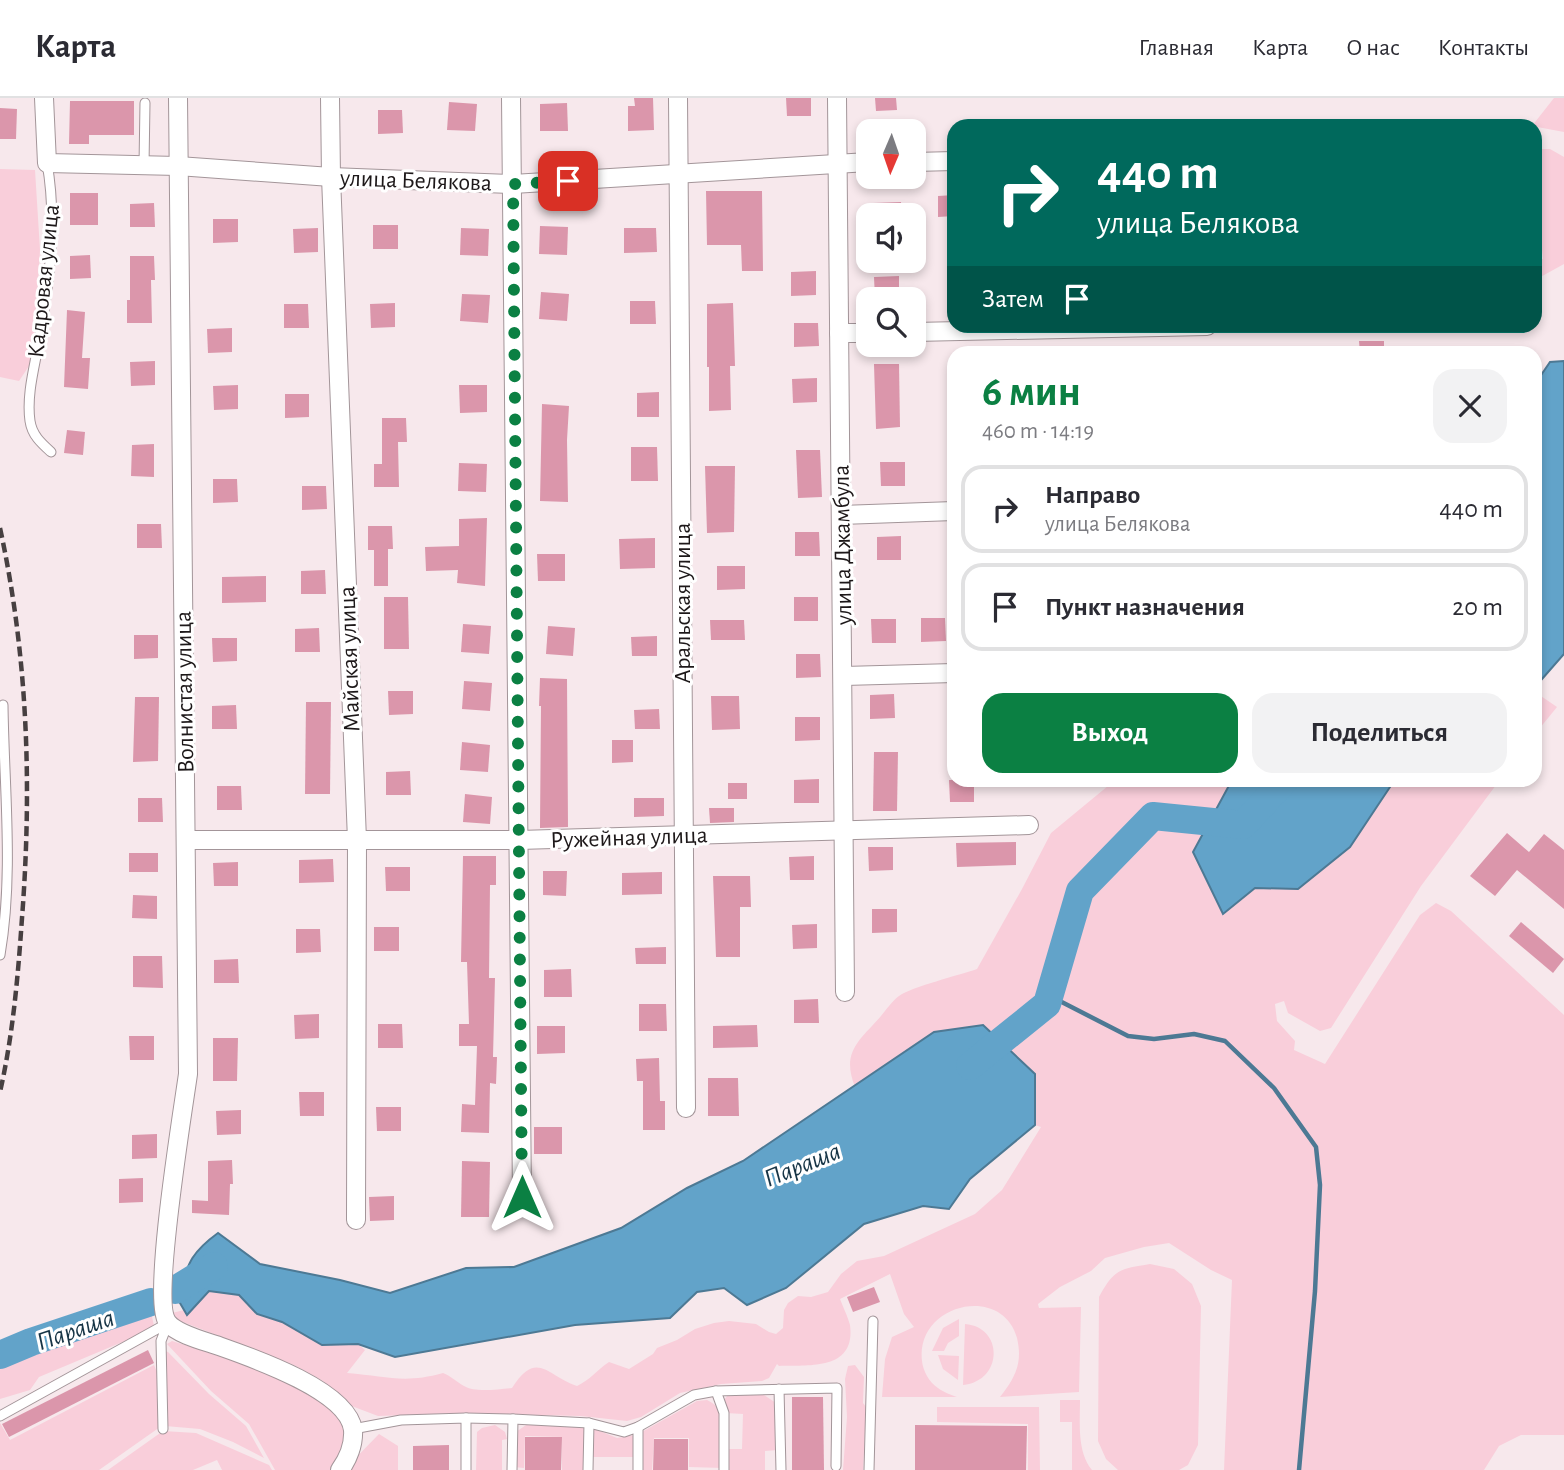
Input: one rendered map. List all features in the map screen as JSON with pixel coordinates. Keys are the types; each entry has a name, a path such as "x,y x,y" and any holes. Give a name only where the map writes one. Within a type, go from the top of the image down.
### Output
{"street":[{"name":"Кадровая улица","path":"44,98 47,163"},
{"name":"Волнистая улица","path":"168,1323 162,1309 162,1285 188,1074 178,98"},
{"name":"Майская улица","path":"330,98 356,840 356,1220"},
{"path":"511,98 522,1197"},
{"name":"Аральская улица","path":"678,98 686,1108"},
{"name":"улица Джамбула","path":"837,98 845,992"},
{"path":"926,162 947,161"},
{"name":"улица Белякова","path":"47,163 178,166 331,177 513,184 856,162"},
{"path":"926,332 947,331"},
{"path":"839,334 856,333"},
{"path":"841,515 947,511"},
{"path":"844,676 947,673"},
{"name":"Ружейная улица","path":"186,840 519,840 1029,825"},
{"path":"168,1323 190,1336 284,1372 334,1400 347,1416 353,1429 351,1448 340,1470"}],"lane":[{"path":"144,165 145,103"},
{"name":"Кадровая улица","path":"47,163 52,192 53,226 41,331 30,393 30,422 37,439 51,452"},
{"path":"0,955 3,936 3,705"},
{"path":"869,1470 873,1321"},
{"path":"0,1416 168,1323"},
{"path":"163,1429 161,1341 168,1323"},
{"path":"353,1429 401,1420 466,1418 589,1423 624,1432 638,1427 694,1395 716,1391 837,1388 836,1466"},
{"path":"779,1389 781,1470"},
{"path":"716,1391 724,1413 724,1470"},
{"path":"466,1418 466,1470"},
{"path":"512,1470 513,1419"},
{"path":"589,1423 589,1470"},
{"path":"638,1427 638,1470"}],"shaded area":[{"path":"1554,98 1564,98 1564,132 1542,128 1542,119 1538,119"},
{"path":"1542,149 1550,149 1564,157 1564,264 1542,276"},
{"path":"0,169 35,170 40,250 33,360 19,381 0,377"},
{"path":"1542,697 1557,707 1542,725"},
{"path":"1107,787 1228,787 1225,792 1224,914 1255,888 1298,889 1350,847 1390,787 1495,787 1421,886 1331,1028 1320,1031 1288,1013 1284,1001 1275,1004 1277,1021 1295,1041 1294,1050 1325,1064 1420,915 1436,903 1451,911 1564,1015 1564,1435 1521,1435 1499,1446 1484,1470 1224,1470 1232,1280 1169,1243 1105,1258 1091,1271 1060,1287 1038,1304 1039,1308 1081,1307 1079,1392 1000,1397 1016,1370 1019,1355 1017,1338 1008,1321 995,1310 979,1306 961,1308 945,1314 932,1326 923,1341 922,1361 927,1376 940,1389 957,1397 882,1397 885,1359 892,1337 914,1327 904,1314 890,1274 840,1299 850,1325 850,1340 846,1351 838,1358 816,1365 777,1364 769,1378 762,1381 721,1384 680,1393 641,1417 627,1421 581,1416 460,1413 378,1416 349,1405 323,1381 294,1365 175,1319 172,1313 184,1310 187,1315 209,1291 239,1295 257,1314 282,1322 322,1345 358,1344 365,1350 347,1373 406,1379 443,1373 464,1386 481,1390 512,1388 528,1370 536,1368 577,1386 609,1362 629,1369 653,1354 657,1348 695,1329 714,1323 729,1321 756,1324 776,1334 783,1328 784,1310 788,1303 798,1296 811,1297 828,1292 841,1274 857,1261 884,1256 975,1214 1002,1190 1041,1127 1035,1125 1035,1074 983,1025 934,1032 855,1087 850,1065 851,1056 859,1040 899,996 924,985 977,969 1051,833"},
{"path":"1150,1264 1174,1269 1192,1284 1201,1306 1198,1445 1188,1465 1179,1470 1118,1470 1106,1459 1098,1441 1099,1297 1109,1281 1119,1272"},
{"path":"150,1307 154,1326 151,1330 39,1377 30,1390 0,1399 0,1361"},
{"path":"959,1319 959,1336 948,1343 944,1351 932,1351 943,1328"},
{"path":"965,1324 978,1327 987,1334 994,1354 986,1374 963,1385"},
{"path":"172,1341 247,1364 332,1403 349,1433 335,1470 275,1470 249,1424 211,1391 167,1344"},
{"path":"165,1351 246,1426 264,1458 200,1429 165,1426"},
{"path":"938,1355 959,1356 958,1380 943,1369"},
{"path":"154,1365 159,1377 160,1427 99,1470 0,1470 0,1423 10,1440"},
{"path":"855,1365 864,1377 863,1403 866,1407 863,1470 843,1470 847,1417 845,1379 848,1366"},
{"path":"728,1395 764,1395 776,1403 778,1450 765,1451 765,1470 726,1470 726,1449 742,1449 743,1414 726,1413 724,1400"},
{"path":"707,1400 715,1405 723,1420 723,1468 689,1467 689,1438 654,1438 652,1470 639,1470 640,1433 697,1401"},
{"path":"1060,1400 1080,1400 1082,1446 1092,1470 1072,1470 1072,1422 1060,1422"},
{"path":"937,1407 1039,1407 1040,1470 1028,1470 1028,1424 937,1422"},
{"path":"529,1423 580,1424 585,1427 587,1470 562,1470 562,1437 525,1436 524,1468 513,1467 516,1432"},
{"path":"495,1425 505,1432 507,1439 502,1440 502,1470 476,1470 477,1432"},
{"path":"590,1427 617,1438 636,1435 636,1457 590,1457"},
{"path":"163,1431 196,1433 269,1465 272,1470 222,1470 217,1460 193,1470 108,1470"},
{"path":"379,1434 398,1446 398,1470 344,1470"}],"water":[{"path":"1564,361 1564,654 1542,679 1542,374 1550,362"},
{"path":"1228,787 1390,787 1350,847 1298,889 1255,888 1223,914 1193,852"},
{"path":"983,1025 1035,1074 1035,1125 970,1179 949,1209 923,1206 864,1224 786,1288 747,1305 724,1288 697,1292 670,1318 575,1325 395,1357 358,1344 322,1345 282,1322 257,1314 239,1295 209,1291 187,1315 177,1298 195,1254 218,1233 260,1264 390,1293 466,1268 514,1267 621,1228 687,1188 743,1161 934,1032"}],"building":[{"path":"634,98 653,98 654,130 628,131 628,106 635,106"},
{"path":"786,98 811,98 811,116 787,116"},
{"path":"875,98 896,98 897,110 876,111"},
{"path":"70,101 134,101 134,135 89,135 89,144 69,144"},
{"path":"449,102 477,104 475,131 447,130"},
{"path":"567,103 568,131 540,131 540,104"},
{"path":"0,108 17,109 16,139 0,139"},
{"path":"378,110 402,110 403,133 378,134"},
{"path":"706,191 762,191 763,271 742,271 741,245 707,245"},
{"path":"70,193 98,193 98,225 70,225"},
{"path":"947,195 947,216 938,217 938,196"},
{"path":"154,203 155,227 130,227 130,204"},
{"path":"213,219 238,219 238,242 213,243"},
{"path":"373,225 398,225 398,249 373,249"},
{"path":"540,226 568,227 567,255 539,254"},
{"path":"318,228 318,252 294,253 293,229"},
{"path":"461,228 489,229 488,256 460,255"},
{"path":"624,228 656,228 657,252 624,253"},
{"path":"90,255 91,278 70,279 70,256"},
{"path":"130,256 154,256 155,280 151,280 152,323 127,323"},
{"path":"816,271 816,295 791,296 791,272"},
{"path":"899,276 899,287 874,287 874,277"},
{"path":"541,292 569,294 567,321 539,319"},
{"path":"462,294 490,295 488,323 460,321"},
{"path":"630,301 655,301 656,324 630,324"},
{"path":"395,303 395,327 371,328 370,304"},
{"path":"733,303 735,366 730,366 731,410 709,411 707,304"},
{"path":"284,304 308,304 309,328 284,328"},
{"path":"67,310 85,312 82,358 90,358 88,389 64,387"},
{"path":"794,323 818,323 819,346 794,347"},
{"path":"232,328 232,352 208,353 207,329"},
{"path":"1359,341 1384,341 1384,346 1359,346"},
{"path":"155,361 155,385 131,386 130,362"},
{"path":"874,364 899,364 900,427 876,429"},
{"path":"817,378 817,402 793,403 792,379"},
{"path":"238,385 238,409 214,410 213,386"},
{"path":"459,385 487,385 487,412 460,413"},
{"path":"659,392 659,417 637,417 637,393"},
{"path":"285,394 309,394 309,417 285,418"},
{"path":"542,404 569,406 568,502 540,501"},
{"path":"382,418 406,418 407,442 398,442 399,487 374,487 374,464 382,464"},
{"path":"67,430 85,432 83,455 64,453"},
{"path":"154,444 154,477 131,476 132,445"},
{"path":"631,447 657,447 658,481 631,481"},
{"path":"796,450 820,450 822,497 798,498"},
{"path":"880,462 905,462 905,486 881,486"},
{"path":"459,463 487,464 486,492 458,491"},
{"path":"705,466 735,466 734,532 707,533"},
{"path":"213,479 237,479 238,502 213,503"},
{"path":"302,486 326,486 327,509 302,510"},
{"path":"487,518 485,586 457,583 458,570 426,571 425,547 459,546 459,519"},
{"path":"137,524 161,524 162,548 137,548"},
{"path":"368,526 392,526 393,549 388,549 388,586 374,586 374,550 368,550"},
{"path":"795,532 819,532 820,556 795,556"},
{"path":"901,536 901,560 877,560 877,537"},
{"path":"655,538 655,568 620,569 619,539"},
{"path":"537,554 565,554 565,581 538,581"},
{"path":"717,566 745,566 745,589 717,590"},
{"path":"325,570 326,594 301,594 301,571"},
{"path":"266,576 266,602 222,603 222,577"},
{"path":"384,597 408,597 409,649 384,649"},
{"path":"794,597 818,597 818,621 794,621"},
{"path":"921,618 945,618 946,641 921,642"},
{"path":"871,619 896,619 896,643 872,643"},
{"path":"710,620 744,620 745,640 711,640"},
{"path":"463,624 491,626 489,654 461,652"},
{"path":"548,626 575,628 573,656 546,654"},
{"path":"319,628 320,652 295,652 295,629"},
{"path":"134,635 158,635 158,658 134,659"},
{"path":"657,636 657,656 632,656 631,637"},
{"path":"212,638 237,638 237,661 213,662"},
{"path":"796,654 820,654 821,677 796,678"},
{"path":"540,678 567,679 568,827 540,828"},
{"path":"464,681 492,683 490,711 462,709"},
{"path":"388,691 413,691 413,714 389,715"},
{"path":"894,694 895,718 870,719 870,695"},
{"path":"711,696 739,696 740,729 712,730"},
{"path":"135,697 159,697 158,761 133,762"},
{"path":"306,702 331,702 330,794 305,794"},
{"path":"236,705 237,729 212,729 212,706"},
{"path":"659,709 660,729 635,729 634,710"},
{"path":"795,717 820,717 820,740 795,741"},
{"path":"612,740 633,740 633,762 612,763"},
{"path":"462,742 490,745 488,772 460,770"},
{"path":"874,752 898,752 897,811 873,811"},
{"path":"410,771 411,795 386,795 386,772"},
{"path":"819,779 819,803 794,803 794,780"},
{"path":"728,783 747,783 747,799 728,799"},
{"path":"217,786 241,786 242,810 217,810"},
{"path":"949,787 974,787 974,802 950,802"},
{"path":"465,794 492,797 490,824 463,822"},
{"path":"138,798 162,798 163,822 138,822"},
{"path":"634,798 664,798 664,816 634,817"},
{"path":"709,808 734,808 734,822 710,823"},
{"path":"1507,833 1529,852 1544,834 1564,850 1564,909 1517,870 1495,896 1470,876"},
{"path":"1016,842 1016,865 957,867 956,843"},
{"path":"868,847 893,847 893,870 869,871"},
{"path":"129,853 158,853 158,872 129,872"},
{"path":"463,856 496,856 496,885 490,885 489,978 495,978 493,1057 497,1057 496,1084 490,1083 489,1133 461,1132 462,1104 475,1105 477,1046 459,1046 459,1024 469,1024 467,962 461,962"},
{"path":"814,856 814,880 790,880 789,857"},
{"path":"333,859 334,882 299,883 299,860"},
{"path":"238,862 238,886 214,886 213,863"},
{"path":"385,867 410,867 410,891 386,891"},
{"path":"543,871 567,871 566,896 543,895"},
{"path":"662,872 662,894 622,895 622,873"},
{"path":"713,876 750,876 751,907 740,907 740,957 716,957"},
{"path":"133,895 157,896 157,919 132,918"},
{"path":"872,909 897,909 897,932 872,933"},
{"path":"1521,922 1564,959 1553,973 1509,936"},
{"path":"817,924 817,948 793,949 792,925"},
{"path":"374,927 399,927 399,951 374,951"},
{"path":"296,929 320,929 321,952 296,953"},
{"path":"666,947 666,964 636,964 635,948"},
{"path":"133,956 162,956 163,988 133,987"},
{"path":"238,959 239,983 214,983 214,960"},
{"path":"571,969 572,997 544,997 544,970"},
{"path":"818,999 819,1023 794,1023 794,1000"},
{"path":"639,1004 666,1004 667,1031 639,1031"},
{"path":"319,1014 319,1038 295,1039 294,1015"},
{"path":"378,1024 402,1024 403,1048 378,1048"},
{"path":"757,1025 758,1047 713,1048 713,1026"},
{"path":"537,1026 565,1026 565,1053 537,1054"},
{"path":"129,1036 154,1036 154,1060 130,1060"},
{"path":"213,1038 238,1038 237,1081 213,1081"},
{"path":"659,1058 660,1101 665,1101 665,1130 643,1130 643,1081 637,1081 636,1059"},
{"path":"708,1078 738,1078 739,1116 708,1116"},
{"path":"299,1092 324,1092 324,1116 300,1116"},
{"path":"376,1107 401,1107 401,1131 377,1131"},
{"path":"241,1110 241,1134 217,1135 216,1111"},
{"path":"534,1127 562,1127 562,1154 534,1154"},
{"path":"157,1134 157,1158 132,1159 132,1135"},
{"path":"232,1160 233,1184 230,1184 229,1215 192,1213 192,1200 208,1201 208,1161"},
{"path":"462,1161 490,1162 489,1217 461,1217"},
{"path":"143,1178 143,1202 119,1203 119,1179"},
{"path":"394,1196 394,1220 370,1221 369,1197"},
{"path":"874,1287 880,1302 853,1312 847,1297"},
{"path":"148,1350 154,1363 9,1437 2,1424"},
{"path":"792,1397 823,1397 824,1470 792,1470"},
{"path":"915,1425 1027,1426 1026,1470 915,1470"},
{"path":"525,1437 562,1437 561,1470 525,1470"},
{"path":"654,1439 688,1439 688,1470 653,1470"},
{"path":"449,1445 449,1470 413,1470 413,1446"}],"waterway":[{"name":"Параша","path":"970,1066 1047,1004 1080,891 1153,816 1243,825 1278,787"},
{"path":"1050,996 1128,1036 1154,1039 1194,1034 1225,1041 1274,1088 1316,1147 1320,1185 1315,1291 1299,1470"},
{"name":"Параша","path":"175,1290 214,1266"},
{"name":"Параша","path":"0,1355 151,1302"}],"railway":[{"path":"0,528 17,625 27,771 25,869 19,962 12,1027 0,1092"}],"route":[{"path":"522,1197 513,184 568,181"}]}
